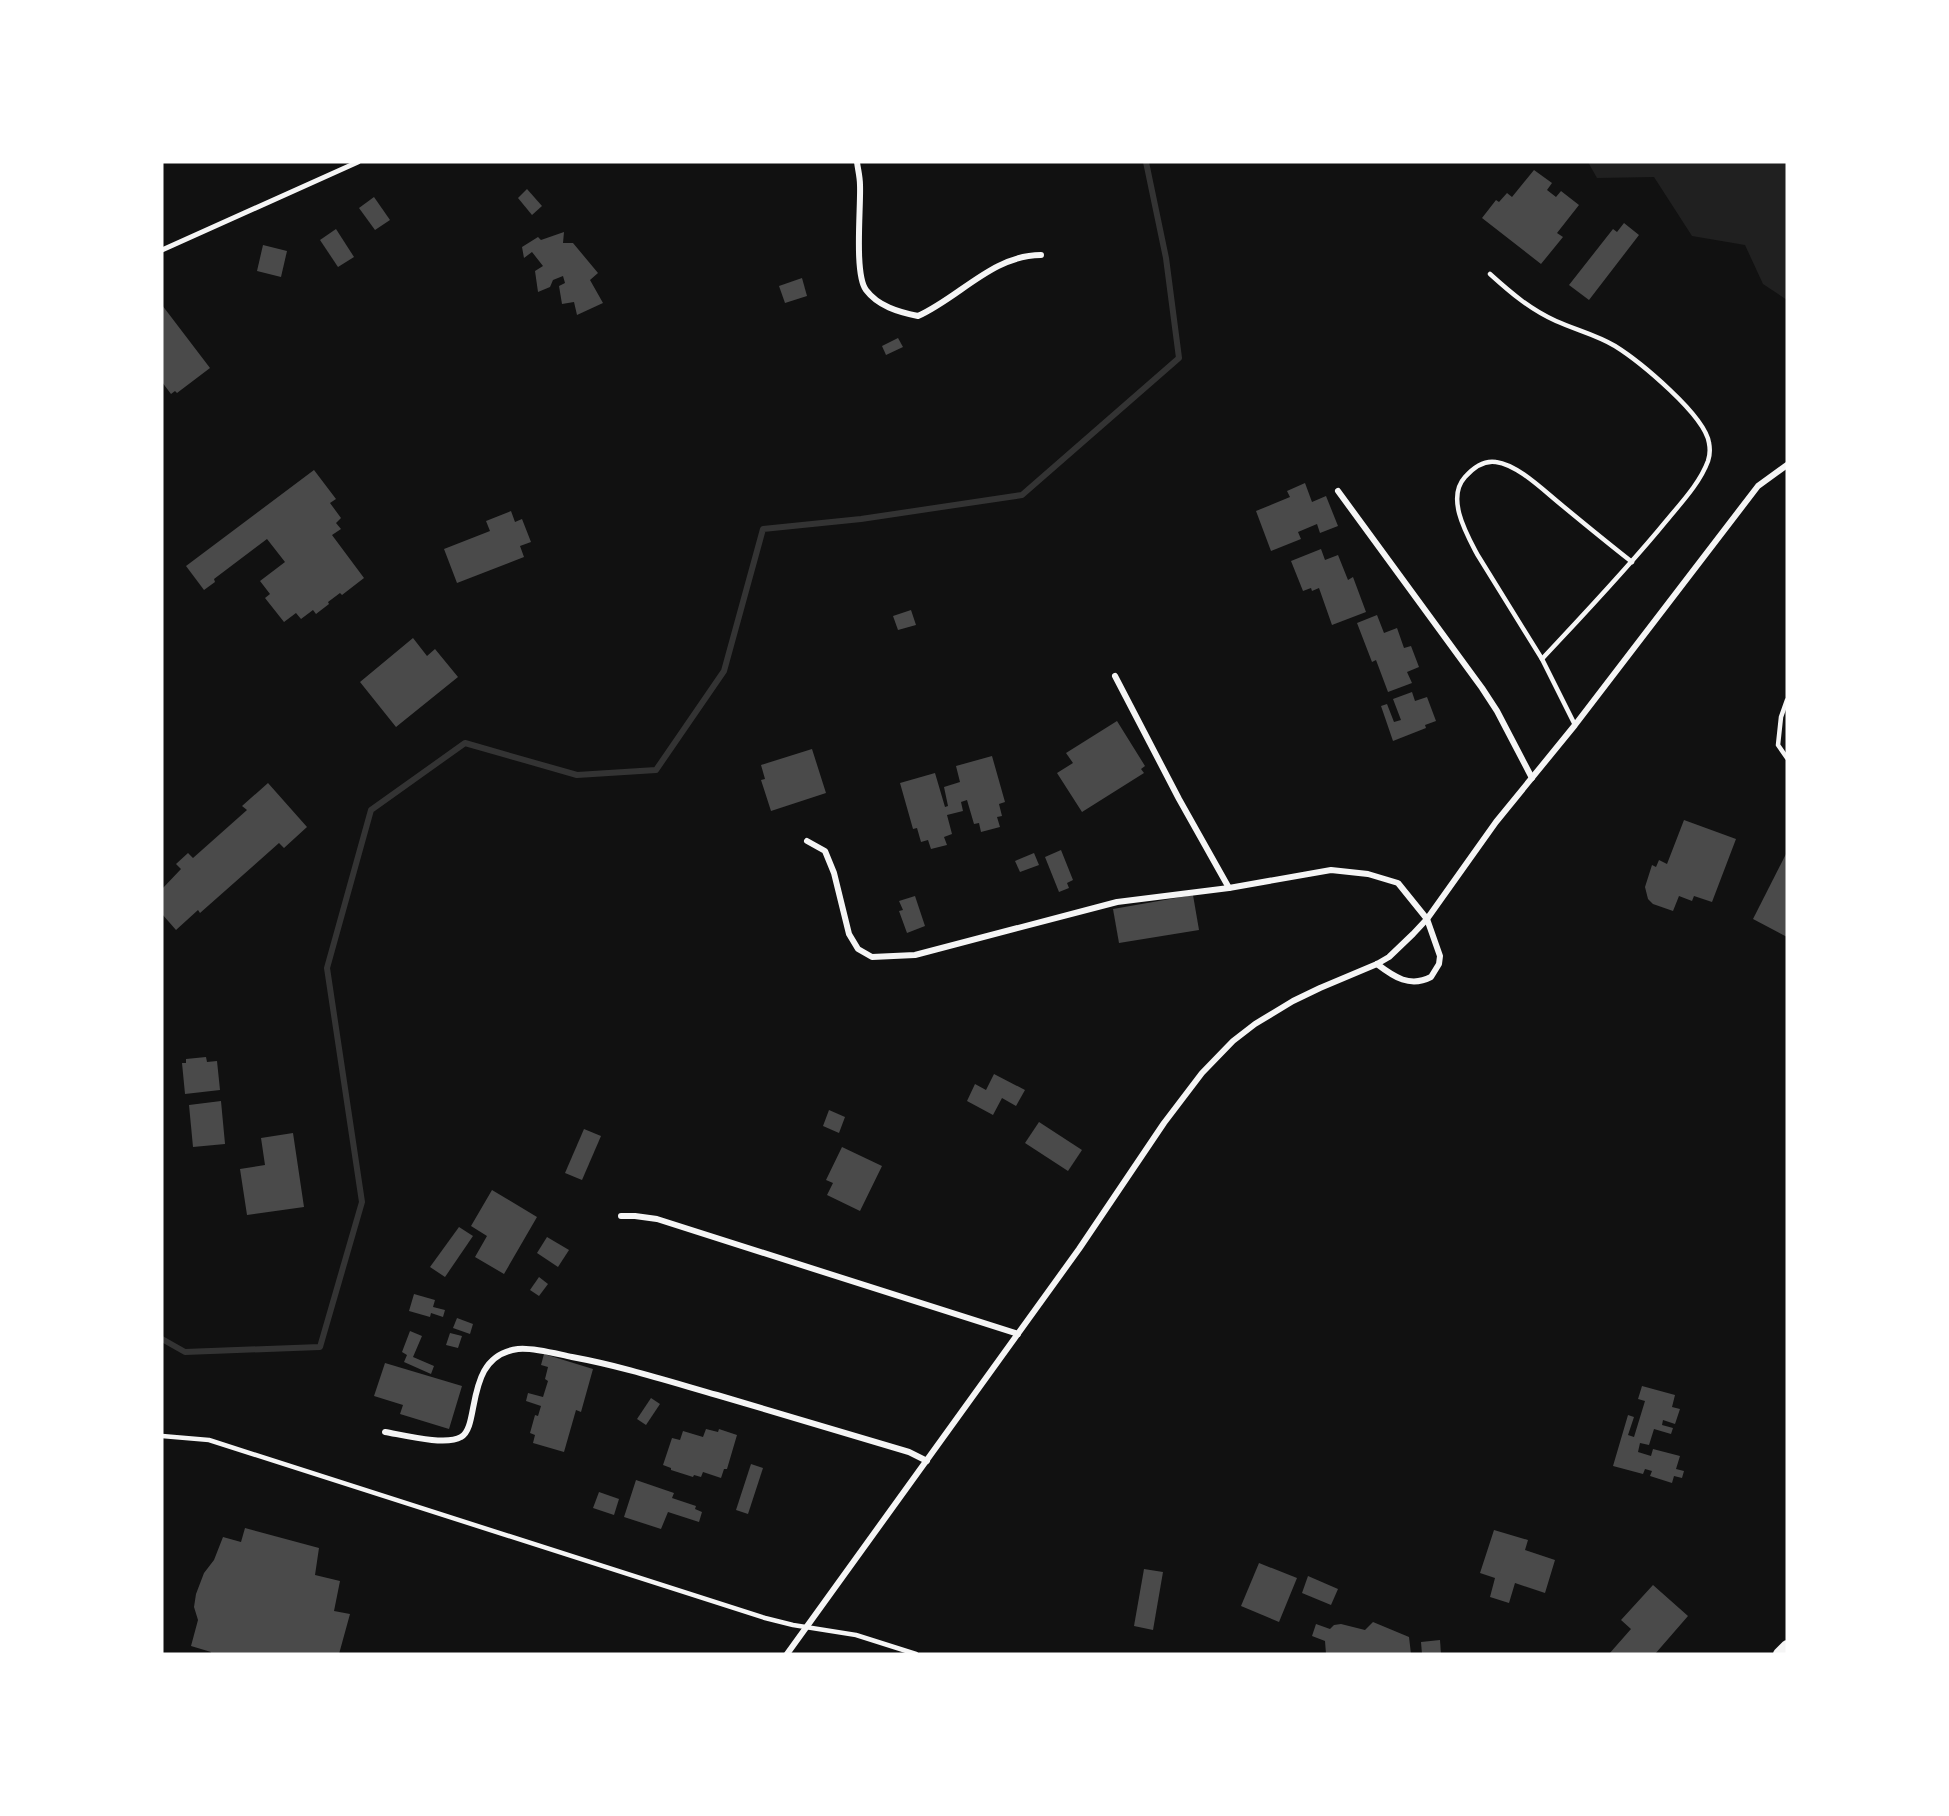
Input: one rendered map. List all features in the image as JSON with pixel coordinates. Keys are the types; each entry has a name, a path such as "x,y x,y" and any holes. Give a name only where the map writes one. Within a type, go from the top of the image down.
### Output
{"main road":[{"path":"1779,1654 1787,1646"}],"street":[{"path":"162,250 358,162"},
{"path":"857,162 860,183 860,269 864,288 877,302 918,316 949,299 984,273 1010,260 1024,255 1041,255"},
{"path":"787,1654 1079,1249 1185,1094 1233,1041 1255,1024 1293,1001 1377,964 1400,947 1427,919 1496,822 1575,725 1758,486 1787,465"},
{"path":"1338,491 1463,660 1497,711 1532,778"},
{"path":"1115,676 1179,799 1229,888"},
{"path":"807,841 825,851 834,873 849,934 858,949 872,957 915,955 1118,902 1229,888 1331,870 1368,874 1398,883 1427,919 1440,956 1439,964 1431,977 1414,983 1407,982 1390,974 1377,964"},
{"path":"621,1216 657,1219 1018,1334"},
{"path":"385,1432 446,1441 461,1438 468,1431 480,1380 490,1362 503,1352 520,1348 608,1363 909,1452 927,1461"}],"lane":[{"path":"1490,274 1515,297 1536,311 1604,340 1625,354 1692,413 1707,435 1710,453 1703,470 1680,504 1632,562 1542,660"},
{"path":"1575,725 1542,660 1477,554 1463,524 1458,507 1458,490 1465,476 1481,464 1497,462 1507,465 1527,477 1632,562"},
{"path":"1787,700 1781,717 1778,745 1787,759"},
{"path":"162,1437 209,1440 765,1618 856,1635 916,1654"}],"shaded area":[{"path":"1588,162 1787,162 1787,300 1763,284 1745,245 1692,236 1654,177 1597,178"}],"building":[{"path":"1534,170 1552,183 1547,190 1556,197 1561,191 1579,205 1557,233 1563,237 1541,264 1482,218 1496,200 1499,202 1507,193 1512,197"},
{"path":"527,189 542,206 532,215 518,198"},
{"path":"374,197 390,220 375,230 359,208"},
{"path":"1624,223 1639,235 1589,300 1569,285 1613,229 1617,232"},
{"path":"336,229 354,257 338,267 320,240"},
{"path":"564,232 563,243 573,243 598,273 590,280 603,303 577,315 574,302 562,304 559,286 565,283 563,276 553,280 550,287 538,292 535,271 543,266 532,252 524,258 522,247 538,237 541,240"},
{"path":"263,245 287,251 281,277 257,271"},
{"path":"802,278 807,296 785,303 779,286"},
{"path":"162,305 210,368 177,393 175,391 171,394 162,382"},
{"path":"898,338 903,347 886,355 882,346"},
{"path":"314,470 336,499 330,503 341,518 336,523 341,529 332,535 364,578 342,595 340,593 328,602 329,604 316,614 313,610 301,619 296,613 284,622 265,598 270,594 260,581 285,562 267,539 214,579 215,582 204,590 186,566"},
{"path":"1305,483 1312,502 1326,496 1338,526 1320,533 1317,524 1298,532 1301,539 1271,551 1256,511 1290,497 1287,491"},
{"path":"511,511 515,522 522,519 531,542 520,546 524,557 457,583 444,549 490,531 486,521"},
{"path":"1321,549 1325,560 1338,555 1348,580 1353,577 1366,612 1332,625 1319,588 1303,591 1291,561"},
{"path":"911,610 916,625 898,630 893,616"},
{"path":"1377,615 1384,633 1397,628 1404,648 1411,646 1419,667 1407,672 1412,683 1388,692 1376,660 1372,662 1357,623"},
{"path":"413,638 427,656 435,649 458,677 396,727 360,682"},
{"path":"1412,692 1415,701 1427,697 1436,721 1425,725 1426,728 1393,741 1381,706 1387,704 1394,722 1401,720 1393,699"},
{"path":"1117,721 1145,766 1141,769 1144,773 1082,812 1057,773 1073,763 1066,753"},
{"path":"812,749 826,793 771,811 761,780 765,779 761,765"},
{"path":"992,756 1005,802 999,804 1002,816 997,817 1000,827 981,832 979,823 974,824 967,800 961,802 963,811 947,815 952,834 944,837 947,845 931,849 928,840 921,842 917,828 913,829 900,783 935,773 945,807 948,806 944,787 960,782 956,766"},
{"path":"268,783 307,827 284,848 279,843 200,913 198,910 176,930 162,914 162,889 181,869 176,864 188,853 193,858 247,810 242,806"},
{"path":"1684,820 1736,839 1712,902 1694,896 1692,901 1679,896 1673,911 1653,904 1648,899 1645,887 1652,865 1656,867 1659,860 1667,864"},
{"path":"1061,850 1073,880 1067,883 1069,888 1059,892 1045,857"},
{"path":"1787,852 1787,937 1753,919"},
{"path":"1034,853 1039,865 1020,872 1015,861"},
{"path":"1193,895 1199,930 1119,943 1113,909"},
{"path":"915,896 925,926 907,933 899,911 903,910 899,901"},
{"path":"206,1057 207,1062 217,1061 220,1090 185,1094 182,1063 186,1063 186,1059"},
{"path":"994,1074 1025,1090 1016,1106 1002,1098 993,1115 967,1101 975,1084 986,1090"},
{"path":"221,1101 225,1144 193,1147 189,1105"},
{"path":"829,1110 845,1117 839,1133 823,1126"},
{"path":"1039,1122 1082,1150 1068,1171 1025,1143"},
{"path":"584,1129 601,1136 582,1180 565,1173"},
{"path":"293,1133 304,1207 247,1215 240,1169 265,1165 261,1138"},
{"path":"842,1147 882,1166 860,1211 827,1195 833,1183 826,1180"},
{"path":"492,1190 537,1217 504,1274 475,1257 487,1236 471,1226"},
{"path":"459,1227 473,1236 445,1277 430,1267"},
{"path":"547,1237 569,1250 558,1267 537,1253"},
{"path":"539,1277 548,1284 539,1296 530,1290"},
{"path":"414,1294 435,1300 433,1307 445,1310 443,1317 431,1313 430,1317 409,1311"},
{"path":"457,1318 473,1324 470,1334 453,1328"},
{"path":"410,1331 422,1336 413,1357 434,1366 431,1374 404,1362 407,1355 402,1352"},
{"path":"450,1333 462,1336 458,1348 446,1345"},
{"path":"544,1354 593,1369 581,1412 576,1410 564,1452 533,1443 535,1435 530,1433 535,1415 538,1416 541,1406 526,1401 528,1393 543,1397 548,1381 545,1379 548,1367 541,1365"},
{"path":"385,1363 462,1386 449,1429 400,1414 403,1405 374,1396"},
{"path":"1642,1386 1675,1395 1672,1407 1680,1409 1675,1424 1663,1420 1662,1425 1673,1428 1671,1434 1654,1429 1649,1445 1640,1443 1638,1452 1651,1456 1653,1449 1680,1456 1676,1469 1684,1471 1682,1478 1674,1476 1672,1483 1650,1476 1652,1471 1645,1469 1643,1474 1613,1466 1628,1415 1634,1417 1628,1435 1634,1437 1645,1401 1638,1399"},
{"path":"651,1398 660,1404 646,1425 637,1419"},
{"path":"706,1429 718,1432 719,1429 737,1435 727,1469 724,1469 721,1478 703,1472 701,1477 694,1475 693,1477 663,1465 672,1438 680,1440 683,1431 703,1437"},
{"path":"751,1464 763,1468 748,1514 736,1510"},
{"path":"636,1480 674,1493 672,1498 696,1506 695,1509 702,1512 699,1522 668,1512 661,1529 624,1517"},
{"path":"599,1492 619,1499 614,1515 593,1508"},
{"path":"245,1528 319,1548 315,1575 340,1581 334,1611 350,1614 339,1654 210,1654 211,1652 191,1646 198,1620 194,1607 196,1594 204,1573 214,1560 223,1537 241,1542"},
{"path":"1494,1530 1528,1540 1525,1550 1555,1560 1545,1593 1515,1583 1509,1603 1490,1597 1495,1578 1480,1573"},
{"path":"1259,1563 1297,1578 1279,1622 1241,1606"},
{"path":"1144,1569 1163,1572 1153,1630 1134,1626"},
{"path":"1308,1576 1338,1589 1331,1605 1302,1593"},
{"path":"1653,1585 1688,1616 1655,1654 1609,1654 1631,1629 1621,1620"},
{"path":"1373,1622 1409,1637 1411,1654 1326,1654 1325,1641 1312,1636 1316,1624 1330,1629 1334,1625 1341,1624 1365,1630"},
{"path":"1440,1640 1441,1654 1422,1654 1421,1642"}],"waterway":[{"path":"162,1339 185,1352 320,1347 362,1202 327,968 371,810 465,743 577,775 656,770 724,671 763,529 861,519 1022,495 1179,358 1166,258 1146,162"}]}
